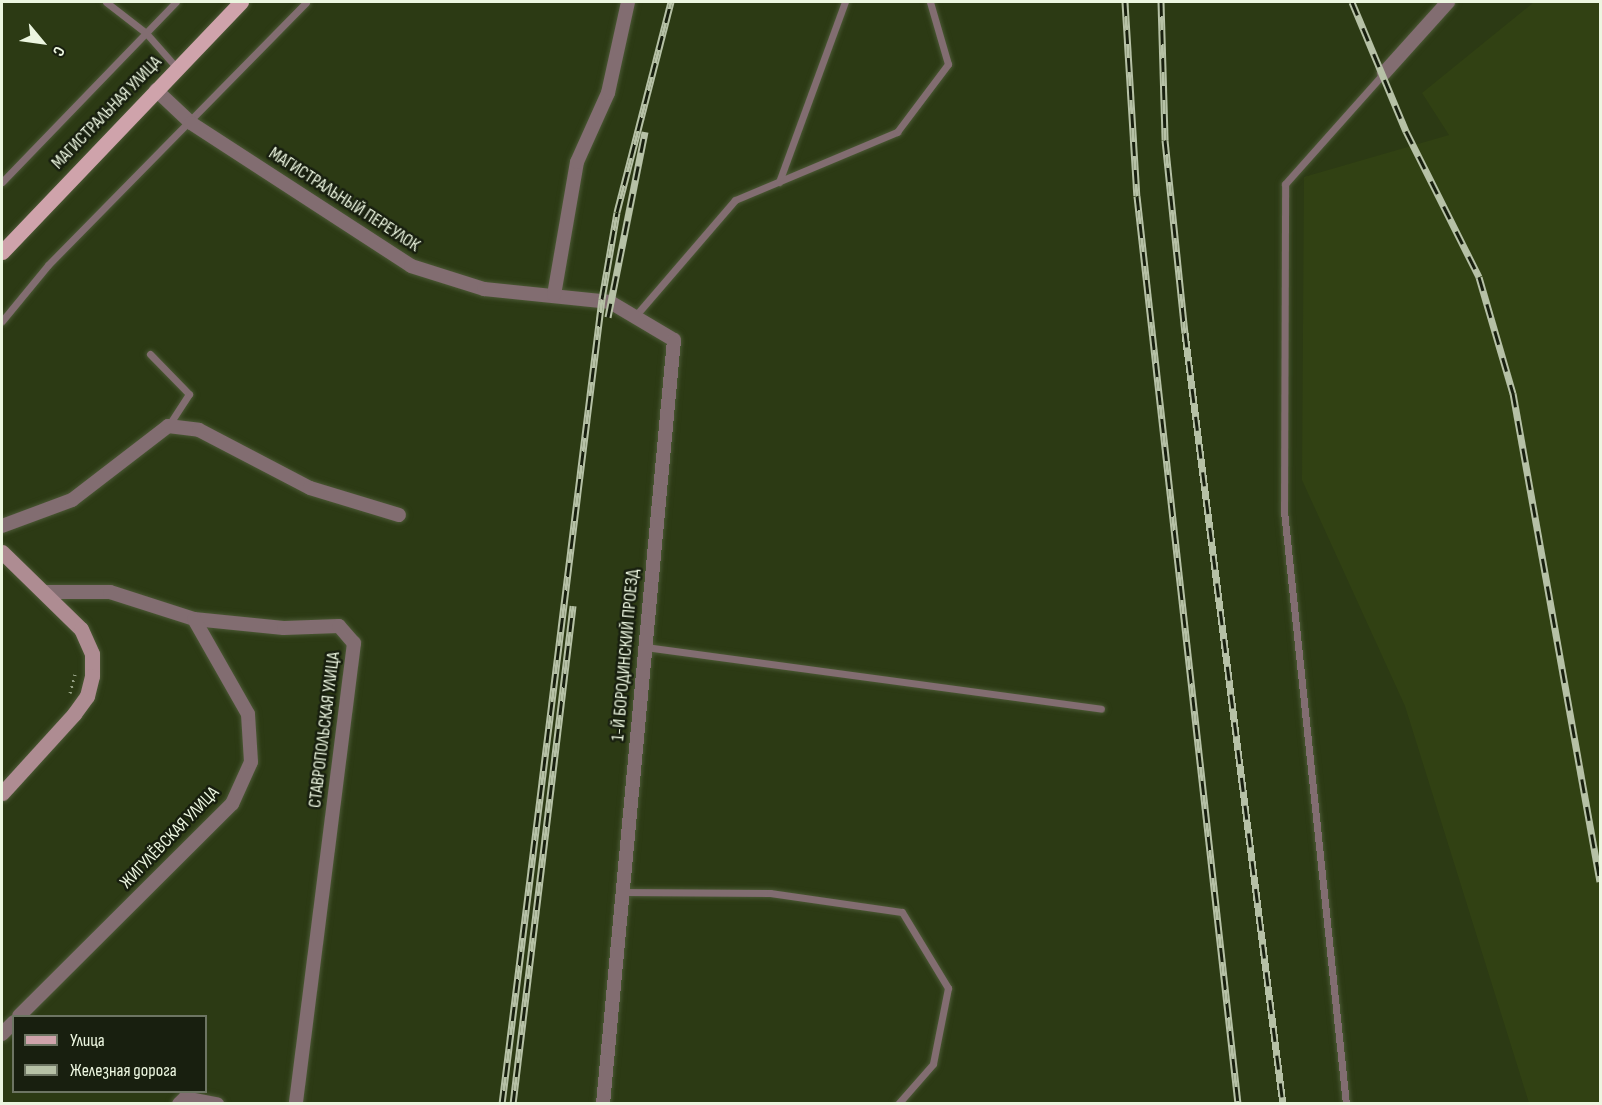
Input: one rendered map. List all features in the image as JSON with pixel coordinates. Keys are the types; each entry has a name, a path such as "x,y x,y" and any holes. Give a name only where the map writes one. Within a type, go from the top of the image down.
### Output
{"main road":[{"name":"МАГИСТРАЛЬНАЯ УЛИЦА","path":"2,252 241,2"}],"street":[{"path":"554,295 577,162 608,93 628,2"},
{"path":"1384,73 1448,2"},
{"name":"МАГИСТРАЛЬНЫЙ ПЕРЕУЛОК","path":"156,90 191,123 411,266 484,289 554,295"},
{"name":"1-Й БОРОДИНСКИЙ ПРОЕЗД","path":"554,295 602,299 637,315 674,340 603,1104"},
{"path":"2,526 72,500 168,426 199,430 310,488 399,515"},
{"path":"2,552 46,592 81,629 92,654 92,676 87,696 74,714 2,793"},
{"name":"СТАВРОПОЛЬСКАЯ УЛИЦА","path":"46,592 110,592 194,619 284,628 339,626 354,643 296,1104"},
{"name":"ЖИГУЛЁВСКАЯ УЛИЦА","path":"22,1015 232,804 250,762 248,714 194,619"},
{"path":"179,1104 185,1098 217,1104"}],"lane":[{"path":"106,2 146,33 177,68"},
{"path":"2,182 176,2"},
{"path":"2,321 48,265 191,123 306,2"},
{"path":"779,182 846,2"},
{"path":"637,315 735,200 897,132 948,64 930,2"},
{"path":"1346,1104 1284,511 1285,184 1384,73"},
{"path":"150,354 189,394 168,426"},
{"path":"645,647 1101,709"},
{"path":"622,892 770,893 902,912 948,988 933,1064 898,1104"}],"path":[{"path":"64,701 76,670 76,659"}],"shaded area":[{"path":"1534,2 1600,2 1600,1103 1529,1103 1405,706 1302,480 1304,177 1449,135 1422,93"}],"railway":[{"path":"502,1104 602,299 617,212 671,2"},
{"path":"1125,2 1137,196 1238,1104"},
{"path":"1161,2 1165,140 1185,333 1283,1104"},
{"path":"1352,2 1406,131 1479,277 1513,393 1600,881"},
{"path":"608,317 645,132"},
{"path":"513,1104 573,606"}]}
